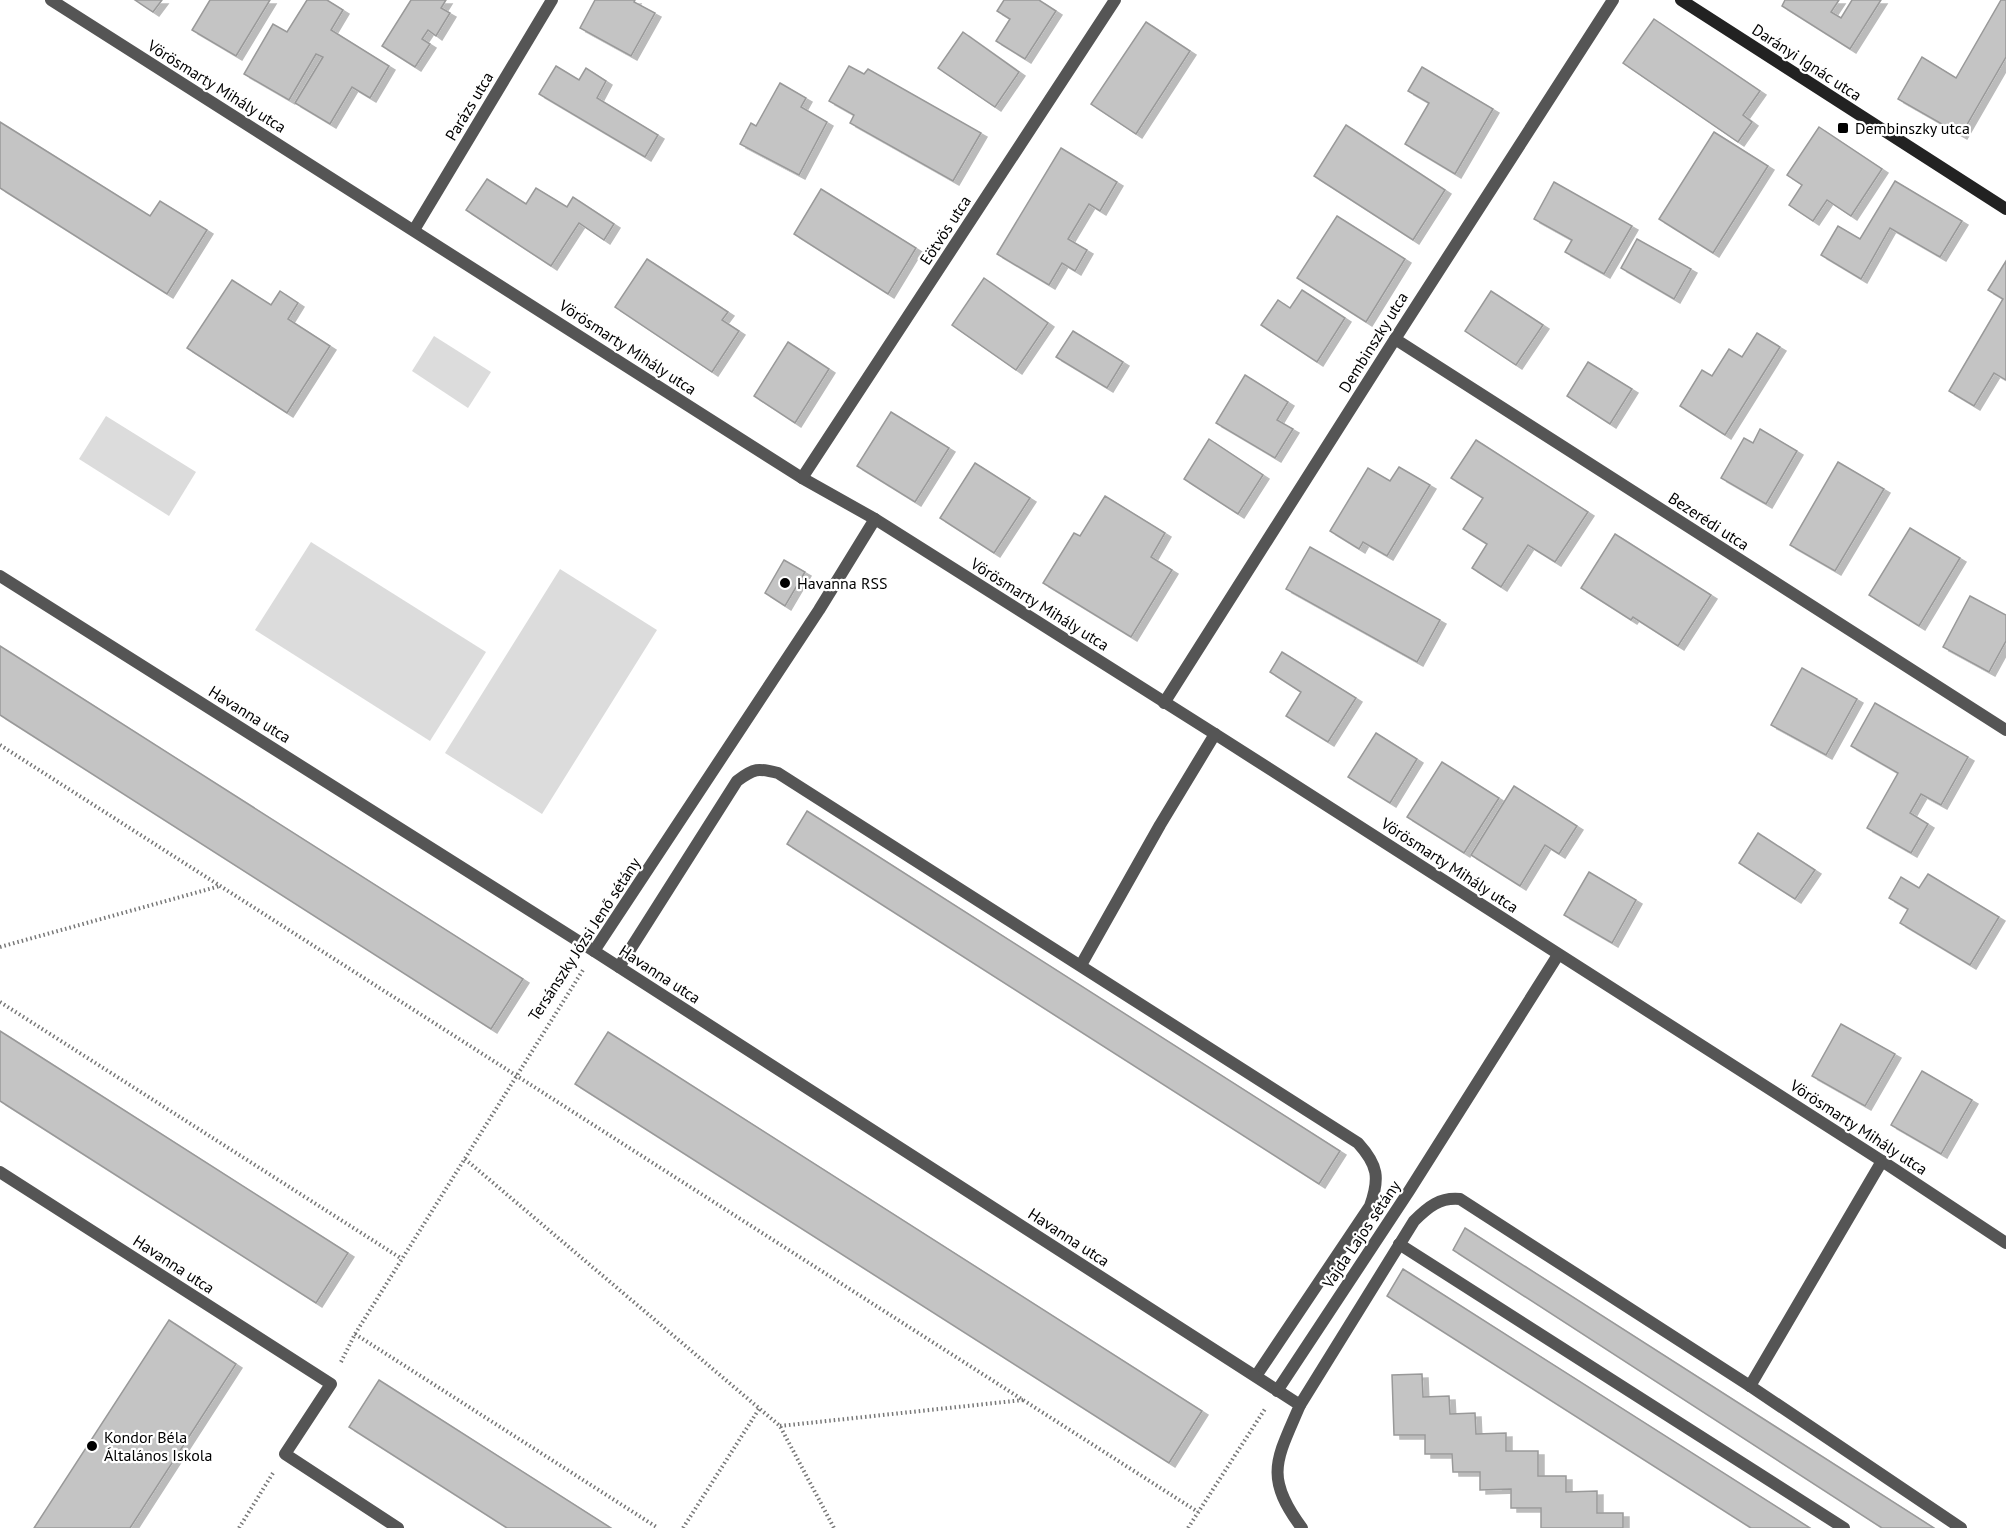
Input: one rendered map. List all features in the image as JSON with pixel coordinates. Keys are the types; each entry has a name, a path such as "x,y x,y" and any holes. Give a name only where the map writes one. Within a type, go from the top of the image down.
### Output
{"street":[{"name":"Vörösmarty Mihály utca","path":"51,0 802,478 875,519 1215,734 1882,1161 2006,1243"},
{"name":"Parázs utca","path":"414,230 552,0"},
{"name":"Eötvös utca","path":"802,478 1115,0"},
{"name":"Dembinszky utca","path":"1164,703 1613,0"},
{"name":"Darányi Ignác utca","path":"1681,0 2006,209"},
{"name":"Bezerédi utca","path":"1395,339 2006,730"},
{"name":"Tersánszky Józsi Jenő sétány","path":"594,951 819,610 875,519"},
{"name":"Havanna utca","path":"0,576 594,951 1300,1405"},
{"path":"1081,965 1160,825 1215,734"},
{"path":"619,968 737,781 751,771 762,769 778,773 1081,965 1358,1143 1376,1169 1377,1182 1370,1206 1256,1376"},
{"name":"Vajda Lajos sétány","path":"1276,1391 1409,1191 1558,955"},
{"path":"1750,1386 1882,1161"},
{"name":"Havanna utca","path":"0,1172 331,1384"},
{"path":"1302,1528 1288,1509 1276,1470 1278,1456 1300,1405 1414,1221 1443,1199 1460,1199 1750,1386 1961,1528"},
{"path":"1399,1244 1844,1528"},
{"path":"331,1384 285,1454 398,1528"}],"path":[{"path":"0,745 1198,1512"},
{"path":"0,947 221,886"},
{"name":"Tersánszky Józsi Jenő sétány","path":"331,1384 355,1334 594,951"},
{"path":"0,1002 402,1259"},
{"path":"465,1159 780,1426 834,1528"},
{"path":"355,1334 658,1528"},
{"path":"1188,1528 1276,1391"},
{"path":"780,1426 1023,1400"},
{"path":"683,1528 759,1409"},
{"path":"239,1528 285,1454"}],"shaded area":[{"path":"434,336 491,372 468,408 412,371"},
{"path":"106,416 196,472 169,516 79,459"},
{"path":"311,542 486,652 430,741 255,630"},
{"path":"560,569 657,630 542,814 445,753"}],"building":[{"path":"135,0 162,0 153,12"},
{"path":"210,0 270,0 236,56 192,30"},
{"path":"307,0 327,0 343,10 331,30 389,66 370,98 352,87 330,124 295,103 323,57 316,54 289,100 244,74 273,24 287,32"},
{"path":"411,0 446,0 441,8 450,13 436,36 428,30 422,39 430,44 415,67 382,46"},
{"path":"595,0 635,0 634,2 655,13 631,56 580,28"},
{"path":"1004,0 1039,0 1056,11 1025,59 996,41 1010,19 997,11"},
{"path":"1785,0 1839,0 1831,12 1841,18 1852,0 1881,0 1850,49 1782,6"},
{"path":"2001,0 2006,0 2006,57 1961,135 1898,99 1922,57 1956,78"},
{"path":"1654,19 1760,91 1743,115 1752,122 1738,142 1623,63"},
{"path":"1146,22 1190,51 1136,134 1091,104"},
{"path":"963,32 1019,72 995,107 938,68"},
{"path":"556,66 579,80 586,68 606,81 597,98 658,135 645,157 539,94"},
{"path":"849,66 864,74 868,69 981,133 953,181 850,123 854,115 829,101"},
{"path":"1422,67 1493,109 1455,174 1405,144 1429,103 1408,91"},
{"path":"780,83 806,98 801,107 827,122 799,175 740,144 751,123 756,126"},
{"path":"0,122 150,216 160,201 207,230 167,294 0,188"},
{"path":"1346,125 1445,190 1413,240 1314,176"},
{"path":"1819,127 1882,169 1851,216 1827,200 1813,221 1789,205 1802,185 1787,175"},
{"path":"1714,132 1768,166 1713,253 1659,219"},
{"path":"1061,148 1117,182 1100,211 1089,204 1068,239 1087,250 1075,271 1062,263 1049,285 997,254"},
{"path":"487,179 526,204 536,188 567,207 573,197 614,224 604,240 579,223 551,266 466,210"},
{"path":"1895,181 1962,221 1940,257 1890,228 1861,279 1821,255 1838,226 1860,239"},
{"path":"1554,182 1632,226 1604,274 1565,252 1572,240 1534,219"},
{"path":"821,189 916,248 888,294 794,234"},
{"path":"1337,216 1405,259 1366,322 1297,278"},
{"path":"1637,239 1691,269 1674,299 1621,268"},
{"path":"647,259 728,312 722,320 739,331 712,372 615,307"},
{"path":"2006,261 2006,380 1994,373 1974,406 1949,391 2003,299 1988,290"},
{"path":"984,278 1048,323 1016,370 952,325"},
{"path":"232,280 271,305 280,291 298,303 288,319 330,346 287,413 187,348"},
{"path":"1302,290 1345,318 1317,362 1261,325 1278,300 1290,308"},
{"path":"1491,291 1543,325 1516,365 1465,331"},
{"path":"1073,331 1123,362 1107,388 1056,357"},
{"path":"1757,333 1780,347 1725,435 1680,406 1702,370 1712,376 1729,349 1742,357"},
{"path":"788,342 829,369 795,423 754,396"},
{"path":"1588,362 1632,389 1610,424 1567,396"},
{"path":"1245,375 1288,402 1277,420 1293,429 1275,458 1216,423"},
{"path":"891,412 949,448 915,502 857,466"},
{"path":"1760,429 1797,451 1766,504 1721,478 1744,438 1753,443"},
{"path":"1209,439 1263,475 1238,514 1184,479"},
{"path":"1476,440 1588,512 1555,562 1528,545 1501,587 1472,568 1487,544 1463,529 1483,498 1451,478"},
{"path":"1838,462 1884,489 1835,571 1790,545"},
{"path":"975,463 1030,498 994,553 940,518"},
{"path":"1399,467 1430,485 1387,556 1363,542 1359,549 1330,531 1368,468 1390,481"},
{"path":"1105,496 1165,533 1151,557 1172,570 1131,637 1043,583 1074,533 1080,536"},
{"path":"1910,528 1960,558 1919,626 1869,595"},
{"path":"1615,534 1711,595 1678,646 1633,617 1631,620 1581,588"},
{"path":"1310,547 1440,620 1417,662 1286,589"},
{"name":"Havanna RSS","path":"784,560 805,572 785,606 765,593"},
{"path":"1970,596 2006,615 2006,641 1989,672 1943,647"},
{"path":"0,646 523,979 491,1029 0,715"},
{"path":"1282,652 1356,698 1328,742 1286,716 1301,692 1270,672"},
{"path":"1802,668 1857,699 1826,755 1771,725"},
{"path":"1875,703 1968,757 1941,805 1921,794 1910,813 1928,824 1911,853 1867,828 1898,773 1851,746"},
{"path":"1376,733 1417,759 1390,803 1348,777"},
{"path":"1442,762 1499,798 1464,853 1407,817"},
{"path":"1514,786 1577,826 1559,854 1545,845 1520,886 1471,855"},
{"path":"807,811 1340,1151 1319,1184 787,844"},
{"path":"1758,833 1815,870 1795,899 1739,863"},
{"path":"1589,872 1636,900 1612,943 1564,915"},
{"path":"1928,874 1999,917 1970,965 1900,923 1908,909 1889,898 1901,877 1919,888"},
{"path":"1841,1024 1895,1054 1865,1106 1812,1076"},
{"path":"0,1031 348,1253 316,1303 0,1101"},
{"path":"608,1032 1202,1411 1169,1463 575,1084"},
{"path":"1922,1071 1972,1100 1941,1154 1891,1125"},
{"path":"1465,1228 1934,1528 1882,1528 1453,1250"},
{"path":"1403,1269 1810,1528 1751,1528 1387,1296"},
{"path":"169,1320 236,1364 130,1528 34,1528"},
{"path":"1422,1374 1423,1397 1449,1396 1450,1414 1475,1413 1476,1434 1506,1433 1506,1451 1538,1451 1538,1476 1566,1476 1566,1492 1597,1491 1597,1513 1623,1513 1623,1528 1541,1528 1541,1508 1511,1508 1511,1489 1480,1490 1480,1472 1453,1472 1452,1454 1425,1454 1425,1435 1394,1435 1392,1375"},
{"path":"379,1380 611,1528 507,1528 349,1427"}],"place":[{"name":"Dembinszky utca","path":"1843,128"},
{"name":"Havanna RSS","path":"785,583"},
{"name":"Kondor Béla Általános Iskola","path":"92,1446"}]}
